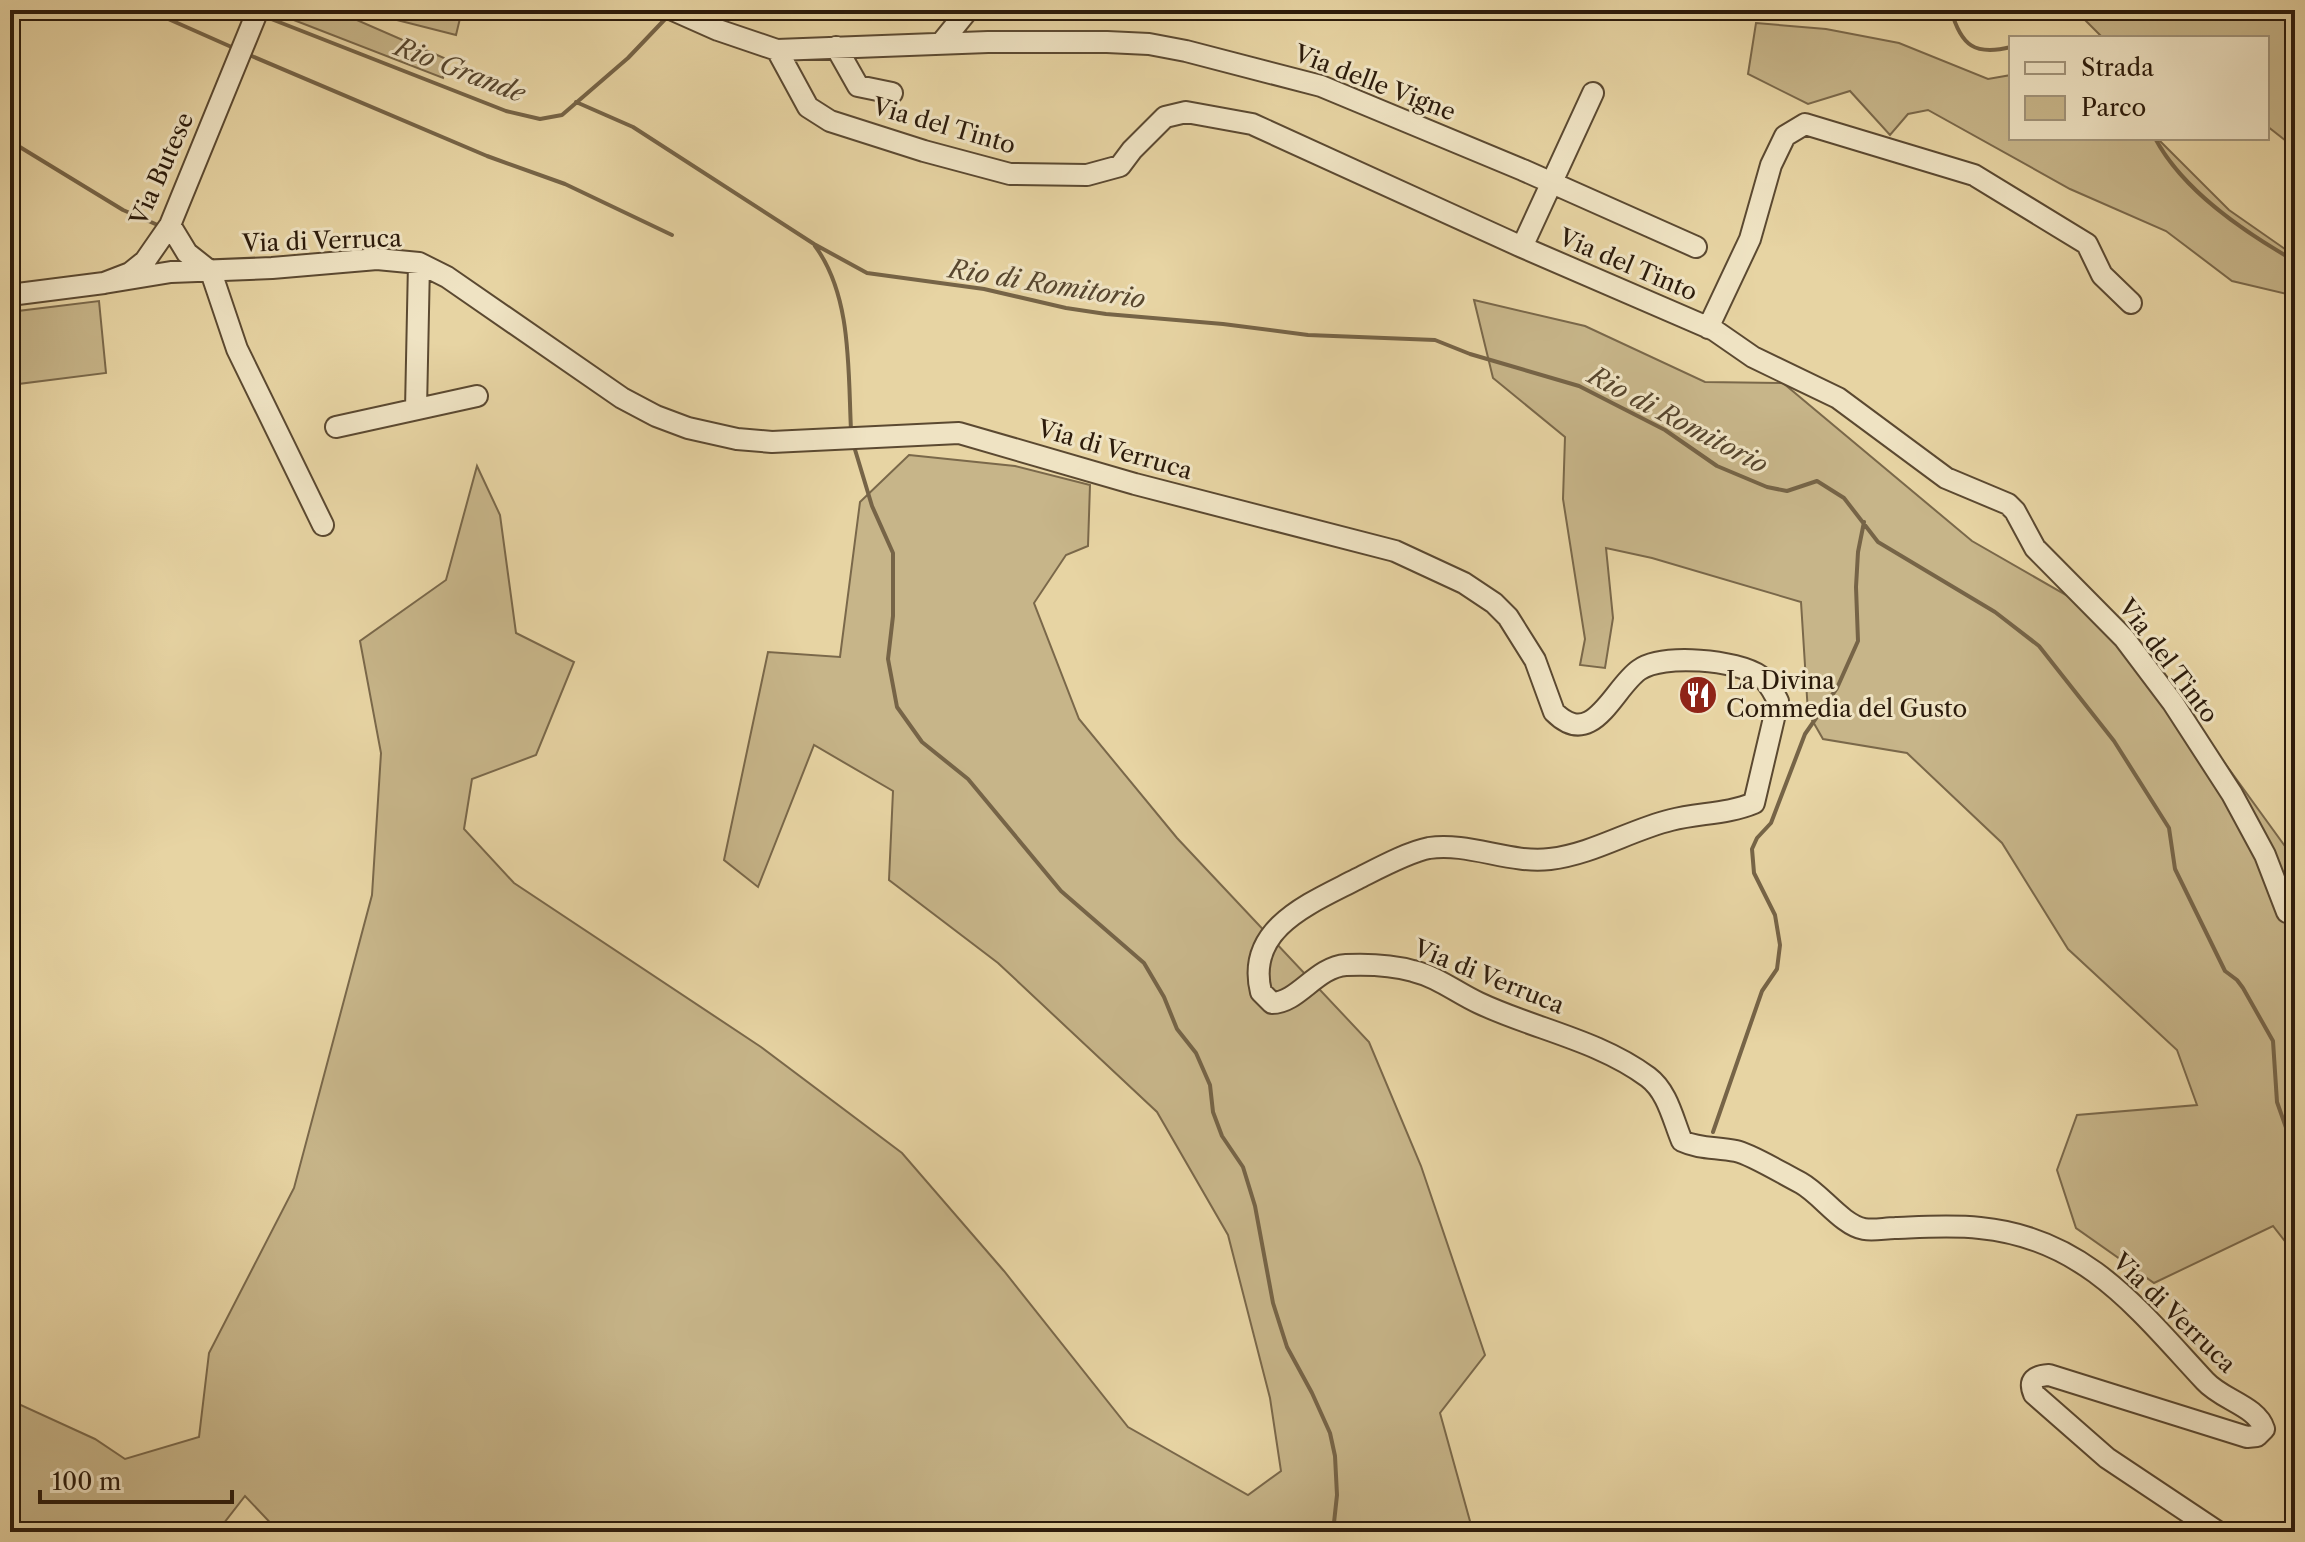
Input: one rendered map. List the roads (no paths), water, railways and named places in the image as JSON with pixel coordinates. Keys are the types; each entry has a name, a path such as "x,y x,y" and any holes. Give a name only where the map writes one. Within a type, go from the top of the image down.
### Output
{"street":[{"path":"942,42 968,10"},
{"path":"678,13 777,50"},
{"name":"Via Butese","path":"10,295 104,283 130,273 145,261 170,225 248,35"},
{"name":"Via delle Vigne","path":"777,50 942,42 1107,42 1149,44 1200,54 1321,86 1696,247"},
{"path":"836,47 858,86 892,93"},
{"name":"Via del Tinto","path":"777,50 808,107 830,121 1010,174 1087,175 1120,166 1165,117 1186,112 1252,124 1708,328 1753,357 1838,398 1946,478 2008,504 2015,511 2035,548 2124,638 2173,703 2232,794 2265,855 2287,912"},
{"path":"1522,247 1593,93"},
{"path":"1708,328 1750,239 1771,165 1780,146 1785,136 1805,124 1974,175 2087,244 2102,275 2131,303"},
{"name":"Via di Verruca","path":"170,225 187,253 211,272"},
{"path":"156,247 159,259 171,272"},
{"name":"Via di Verruca","path":"156,247 187,253"},
{"name":"Via di Verruca","path":"104,283 171,272 211,272 377,259 419,263 469,291 622,398 669,422 737,439 772,442 861,435 959,433 1135,484 1361,541 1429,565 1464,583 1494,603 1508,617 1531,653 1554,712 1562,720 1575,724 1594,719 1638,671 1665,661 1727,663 1764,679 1778,701 1754,803 1742,808 1671,820 1581,853 1548,859 1513,858 1448,847 1427,848 1373,871 1287,917 1261,954 1258,966 1261,992 1272,1003 1283,1003 1326,970 1343,965 1393,966 1417,972 1442,981 1479,1003 1548,1028 1631,1067 1650,1078 1662,1093 1682,1141 1693,1146 1739,1151 1802,1184 1863,1229 1983,1228 2049,1244 2071,1254 2125,1296 2213,1390 2253,1411 2261,1419 2264,1429 2257,1436 2247,1437 2049,1375 2037,1376 2032,1380 2034,1394 2144,1486 2218,1532"},
{"path":"416,409 419,263"},
{"path":"211,272 237,349 323,525"},
{"path":"336,427 477,396"}],"waterway":[{"path":"148,10 236,49"},
{"name":"Rio Grande","path":"1951,10 1960,32 1971,45 1988,50 2009,47"},
{"name":"Rio Grande","path":"261,15 506,111 540,119 562,115 628,58 669,15"},
{"path":"247,54 487,156 565,184 672,235"},
{"name":"Rio di Romitorio","path":"576,102 633,127 814,244 867,273 984,289 1106,314 1308,335 1435,340 1470,354 1579,386 1665,430 1717,466 1767,487 1787,491 1817,481 1844,498 1878,542 1995,612 2039,646 2114,741 2169,828 2175,869 2225,971 2243,988 2273,1041 2277,1102 2295,1153"},
{"name":"Rio Grande","path":"2156,140 2198,193 2236,223 2295,261"},
{"path":"10,141 123,210 160,226"},
{"path":"815,246 836,287 842,310 851,430"},
{"path":"853,443 872,506 893,553 893,616 888,659 897,707 922,742 968,779 1061,891 1144,963 1164,997 1177,1029 1196,1053 1210,1085 1213,1112 1222,1136 1243,1167 1255,1206 1273,1303 1287,1347 1330,1433 1337,1495 1333,1532"},
{"path":"1713,1132 1762,991 1777,969 1780,945 1775,915 1754,873 1752,849 1757,838 1771,823 1805,734 1837,688 1858,641 1856,587 1864,522"}],"place":[{"name":"La Divina Commedia del Gusto","path":"1698,695"}]}
